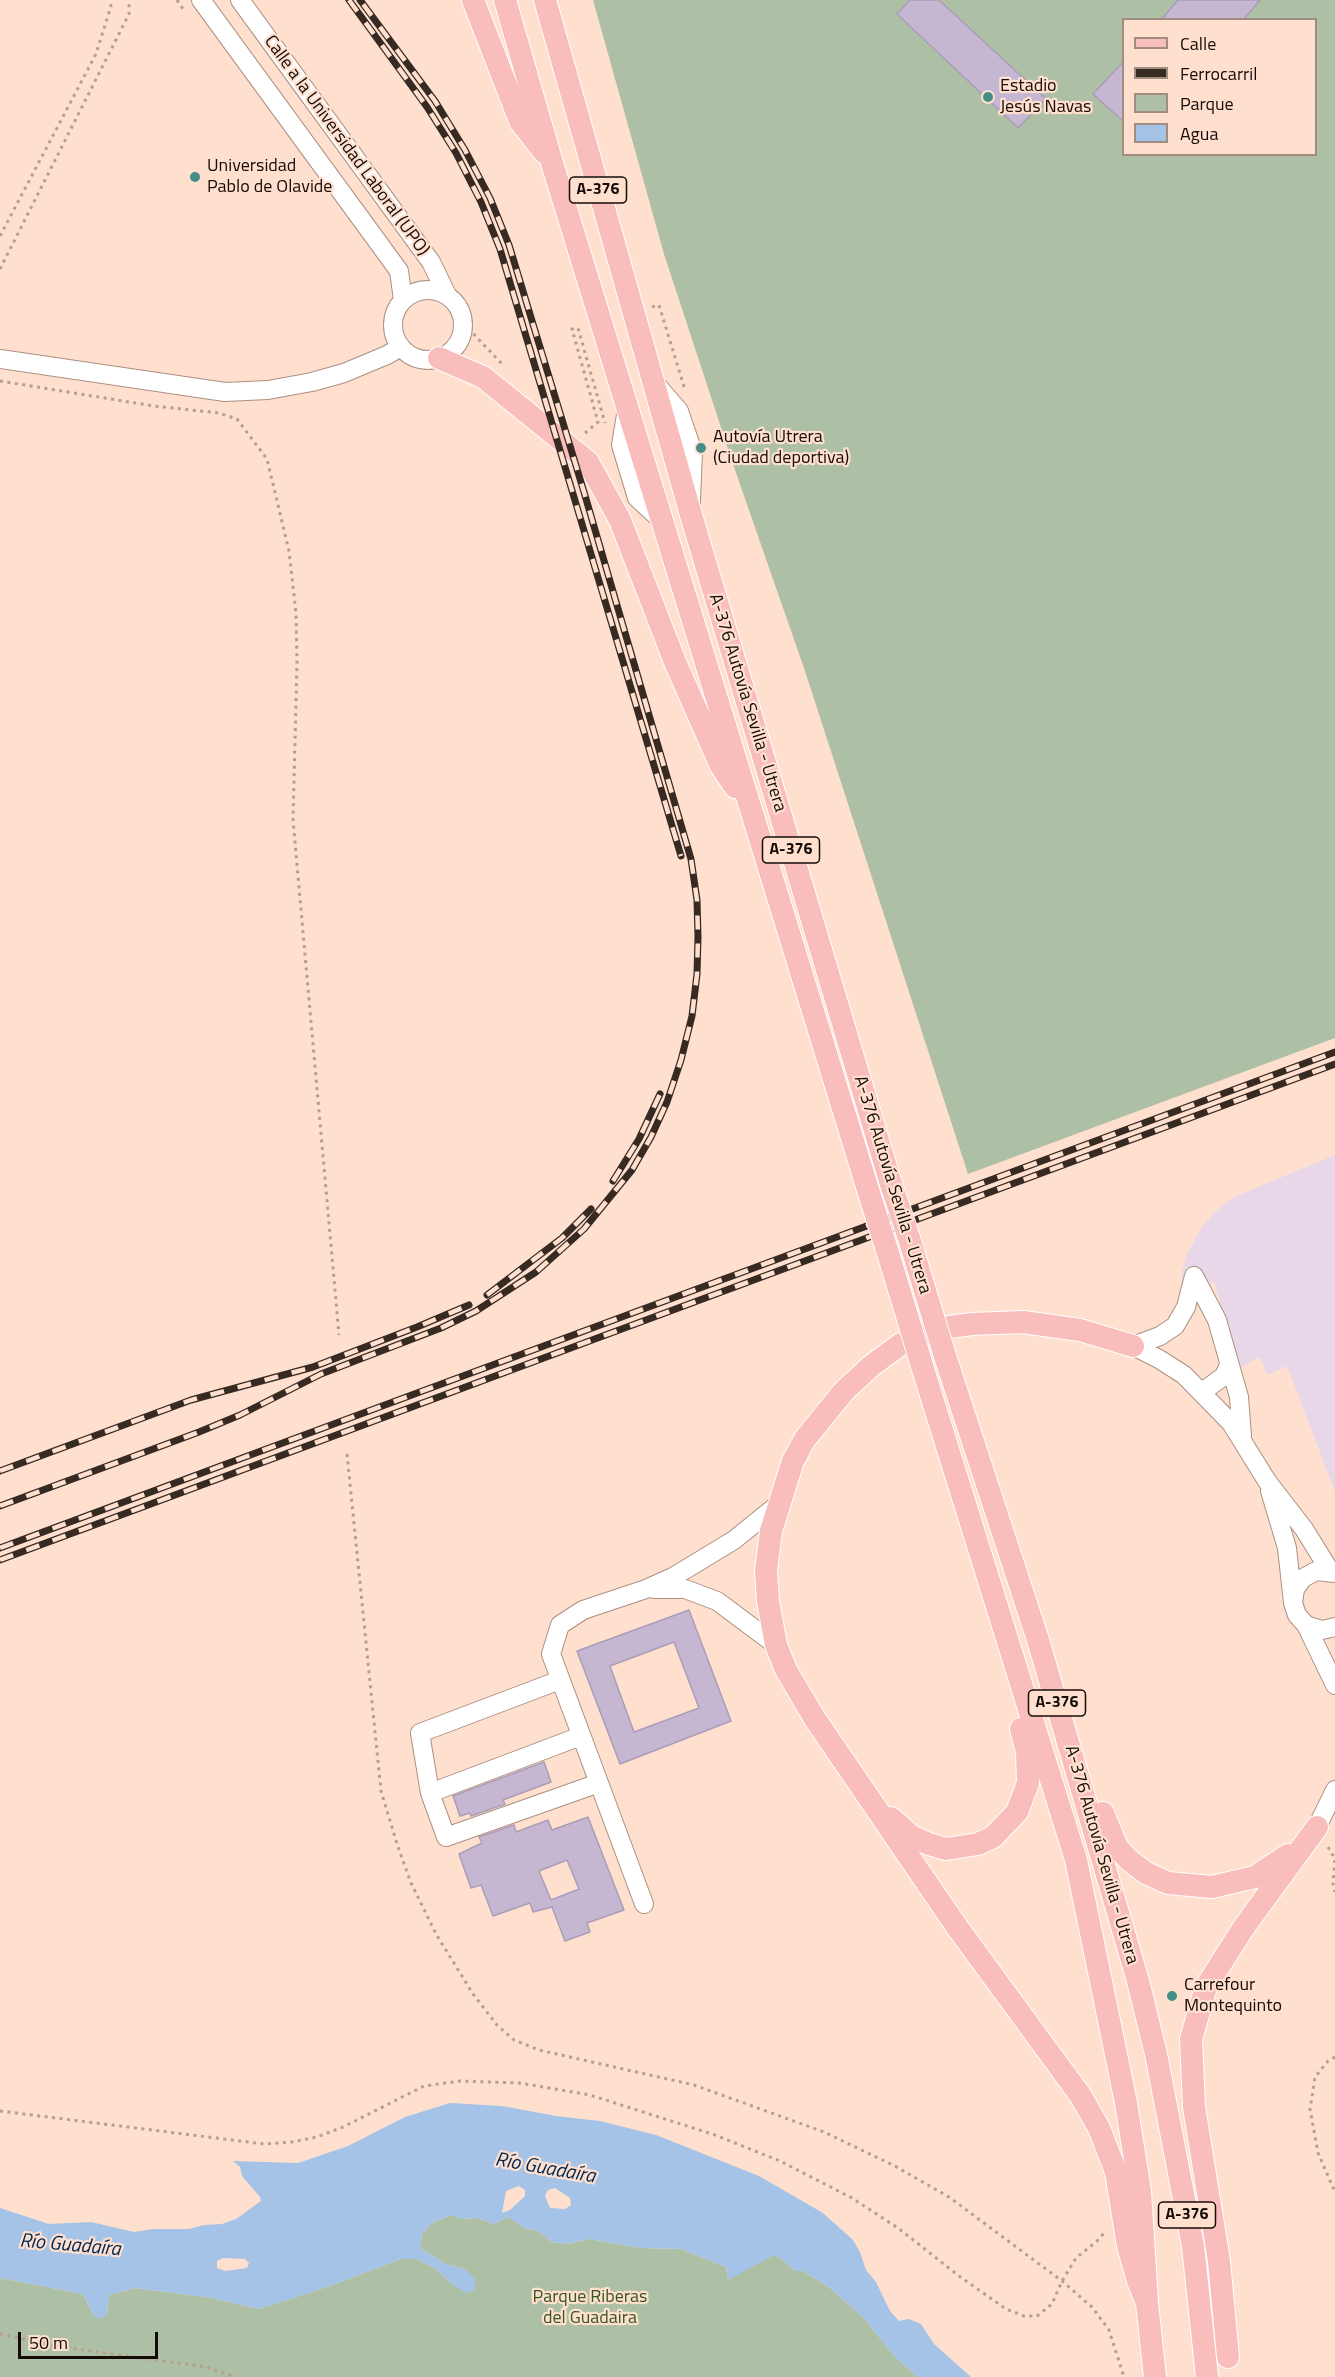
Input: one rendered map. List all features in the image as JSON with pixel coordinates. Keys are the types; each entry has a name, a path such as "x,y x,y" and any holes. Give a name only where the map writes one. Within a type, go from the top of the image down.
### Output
{"main road":[{"path":"474,0 520,121 552,163"},
{"name":"A-376 Autovía Sevilla - Utrera","path":"505,0 627,408 989,1586 1076,1860 1126,2103 1140,2191 1151,2345"},
{"name":"A-376 Autovía Sevilla - Utrera","path":"545,0 691,515 891,1184 1038,1640 1138,1981 1156,2054 1193,2246 1207,2377"},
{"path":"439,358 483,377 588,462 620,520 675,662 721,766 750,808"},
{"path":"1133,1346 1080,1330 1023,1323 972,1324 921,1335 901,1344 871,1366 844,1391 805,1439 793,1461 771,1531 766,1571 768,1601 776,1645 786,1670 815,1719 950,1917 1080,2095 1100,2128 1116,2172 1128,2246 1137,2280 1147,2303"},
{"path":"863,1789 911,1836 946,1849 978,1844 993,1837 1017,1812 1028,1783 1027,1752 996,1634 989,1586"},
{"path":"1038,1640 1075,1733 1110,1832 1117,1847 1129,1860 1146,1873 1168,1883 1212,1887 1256,1877 1301,1846"},
{"path":"1230,2367 1219,2261 1194,2107 1191,2039 1206,1987 1301,1846 1317,1826"},
{"path":"1156,2054 1187,2138 1230,2367"},
{"path":"1150,2377 1151,2345"},
{"name":"A-376","path":"1151,2345 1155,2377"}],"street":[{"name":"Calle a la Universidad Laboral (UPO)","path":"201,0 399,271 403,300"},
{"name":"Calle a la Universidad Laboral (UPO)","path":"240,0 431,262 447,296"},
{"path":"251,68 276,50"},
{"path":"428,290 447,296 459,308 463,324 458,343 439,358 414,357 401,347 396,338 393,320 403,300 412,294 428,290"},
{"path":"0,359 225,392 268,390 312,382 344,373 387,356 401,347"},
{"path":"1133,1346 1160,1336 1175,1326 1186,1307 1194,1276 1217,1320 1239,1397 1243,1443"},
{"path":"1133,1346 1184,1375 1231,1423 1267,1481 1304,1529 1332,1572"},
{"path":"1202,1392 1224,1376 1229,1365"},
{"path":"1267,1481 1287,1548 1293,1603 1297,1615 1306,1625 1335,1685"},
{"path":"644,1904 551,1654 560,1625 583,1610 646,1589 673,1577 734,1540 781,1502"},
{"path":"1293,1603 1295,1589 1303,1578 1316,1571 1332,1572"},
{"path":"646,1589 685,1589 717,1601 776,1645"},
{"path":"1306,1625 1322,1630 1335,1627"},
{"path":"560,1680 420,1732 430,1793 446,1837 599,1783"},
{"path":"430,1793 581,1736"},
{"path":"1317,1826 1335,1790"},
{"path":"1317,1826 1335,1814"}],"path":[{"path":"0,236 96,54 111,6 110,0"},
{"path":"0,269 129,14 129,0"},
{"path":"659,305 689,400"},
{"path":"583,435 598,422 572,329 578,328 606,427"},
{"path":"0,381 154,406 219,413 237,419 267,459 289,551 296,613 293,820 339,1335"},
{"path":"346,1454 381,1791 408,1874 436,1934 473,1994 497,2025 514,2040 539,2050 694,2085 825,2132 892,2165 949,2197 1062,2281 1092,2307 1108,2330 1124,2377"},
{"path":"1317,1826 1335,1859 1333,1884 1335,1892"},
{"path":"1335,2057 1328,2061 1315,2077 1310,2109 1318,2153 1335,2192"},
{"path":"0,2111 264,2144 317,2137 343,2127 424,2086 460,2081 519,2083 590,2095 714,2135 780,2161 870,2210 898,2228 959,2276 1006,2309 1024,2316 1037,2316 1052,2304 1076,2258 1104,2233 1104,2223"},
{"path":"0,2334 55,2346 206,2367 236,2377"}],"shaded area":[{"path":"1335,1155 1335,1492 1287,1366 1267,1375 1260,1357 1239,1368 1214,1282 1183,1290 1182,1271 1188,1252 1201,1228 1215,1212 1234,1197"}],"green space":[{"path":"593,0 1335,0 1335,1038 968,1174 804,668 735,470 664,254"},
{"name":"Parque Riberas del Guadaira","path":"451,2215 463,2219 477,2218 494,2224 508,2217 524,2228 538,2231 552,2242 567,2244 589,2239 641,2248 681,2249 726,2267 728,2279 774,2255 795,2271 803,2271 830,2288 863,2317 894,2356 918,2377 0,2377 0,2278 83,2294 94,2316 107,2314 109,2295 135,2288 212,2298 259,2309 330,2286 401,2259 417,2259 436,2269 453,2285 465,2269 446,2264 420,2248 422,2234 432,2223"}],"water":[{"name":"Río Guadaíra","path":"450,2103 502,2106 600,2121 656,2135 759,2176 823,2213 853,2240 866,2270 876,2282 890,2311 899,2321 909,2319 921,2324 934,2344 971,2377 918,2377 894,2356 863,2317 830,2288 803,2271 795,2271 774,2255 728,2280 726,2267 681,2249 641,2248 589,2239 567,2244 552,2242 538,2231 524,2228 508,2217 494,2224 477,2218 463,2219 451,2215 432,2223 422,2234 420,2248 446,2264 465,2269 475,2278 475,2290 466,2293 453,2285 436,2269 417,2259 401,2259 330,2286 259,2309 212,2298 135,2288 109,2295 107,2314 100,2319 94,2316 83,2294 0,2278 0,2208 49,2224 91,2222 134,2232 153,2229 189,2229 222,2224 236,2219 261,2201 242,2176 240,2167 233,2161 298,2163 348,2146 405,2117","holes":["519,2186 525,2190 525,2196 510,2210 502,2213 506,2191","555,2188 570,2198 571,2205 565,2209 550,2208 545,2196 548,2190","223,2258 245,2259 249,2263 247,2268 225,2271 217,2268 217,2261"]}],"building":[{"path":"910,0 939,0 1046,99 1018,128 897,14"},
{"path":"1178,0 1260,0 1245,18 1163,18"},
{"path":"1122,63 1122,120 1093,94"},
{"path":"689,1610 731,1721 620,1764 577,1651","holes":["674,1642 699,1708 634,1732 610,1666"]},
{"path":"544,1762 551,1782 503,1800 505,1804 471,1816 470,1813 460,1816 453,1796"},
{"path":"588,1817 624,1910 587,1923 590,1932 565,1941 552,1907 533,1912 530,1903 493,1916 481,1885 471,1888 459,1854 482,1843 479,1837 514,1825 516,1832 548,1820 552,1830","holes":["567,1860 579,1889 551,1900 539,1871"]}],"railway":[{"path":"349,0 427,107 456,153 481,202 500,249 681,856"},
{"path":"0,1506 199,1432 240,1415 321,1374 441,1328 476,1311 536,1272 584,1229 632,1170 667,1102 692,1016 697,974 698,937 697,900 691,859 509,245 490,198 465,150 435,101 360,0"},
{"path":"0,1548 1335,1052"},
{"path":"0,1560 1335,1064"},
{"path":"613,1181 639,1139 660,1094"},
{"path":"487,1295 562,1238 591,1209"},
{"path":"0,1471 191,1400 313,1367 469,1305"}],"place":[{"name":"Estadio Jesús Navas","path":"988,97"},
{"name":"Universidad Pablo de Olavide","path":"195,177"},
{"name":"Autovía Utrera (Ciudad deportiva)","path":"701,448"},
{"name":"Carrefour Montequinto","path":"1172,1996"}]}
